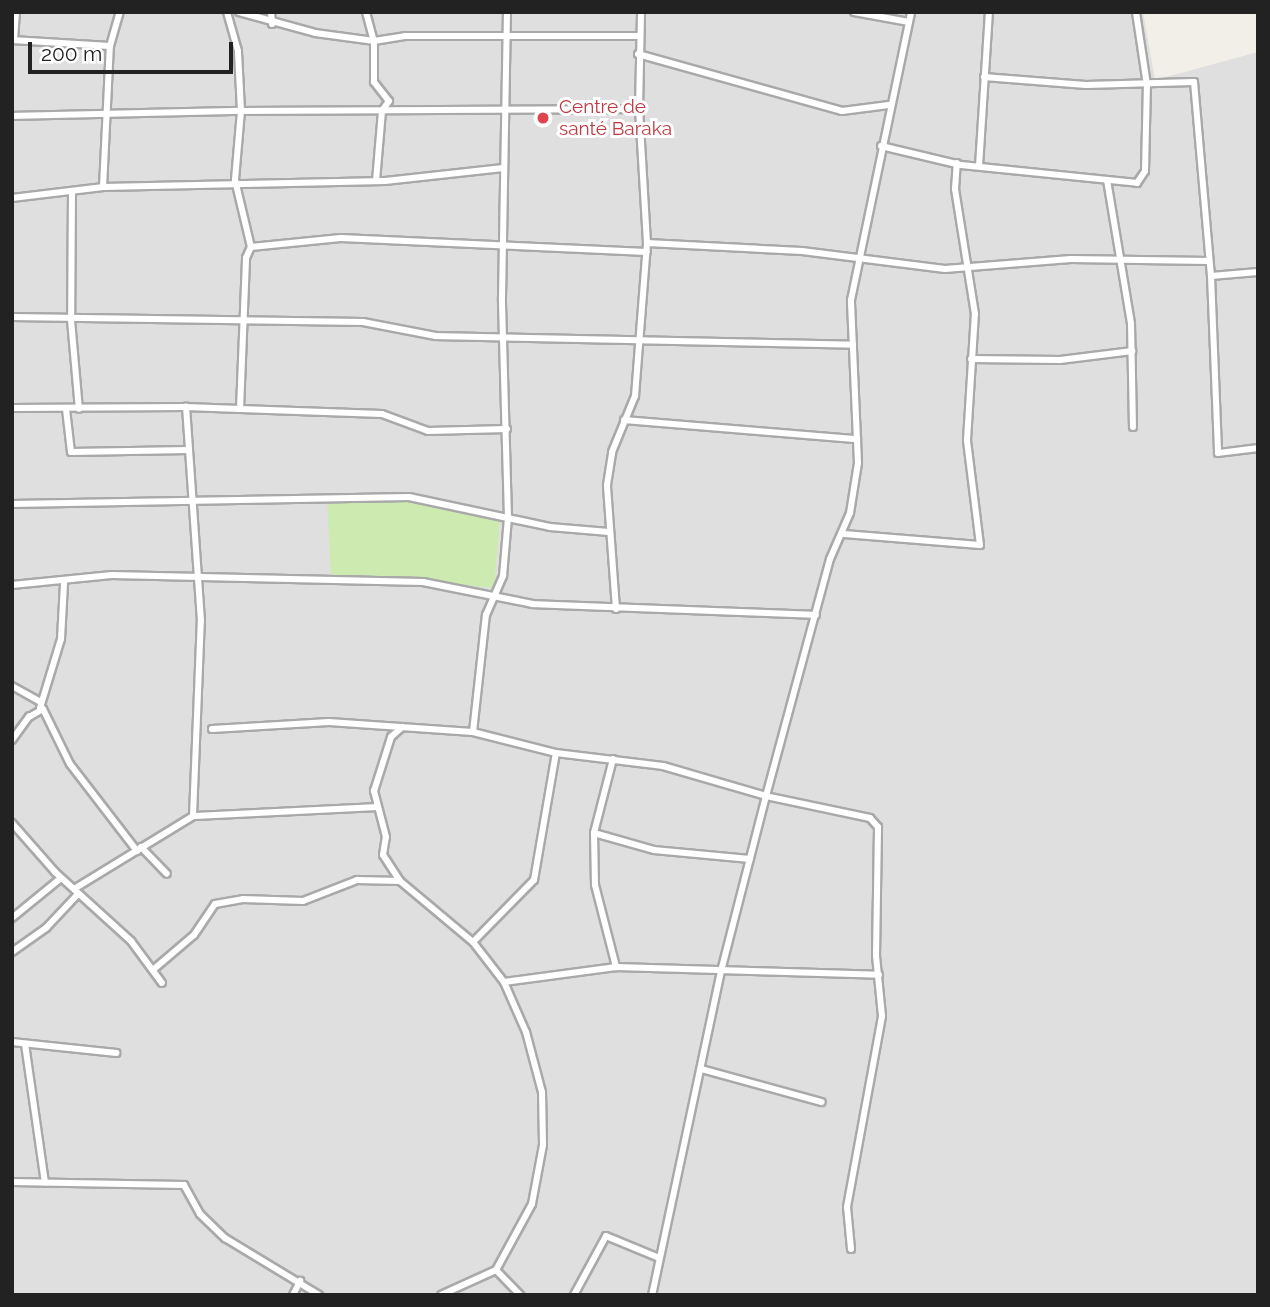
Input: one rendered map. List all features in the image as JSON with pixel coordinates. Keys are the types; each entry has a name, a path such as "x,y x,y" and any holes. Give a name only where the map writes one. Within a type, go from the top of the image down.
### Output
{"street":[{"path":"16,12 13,40 110,46"},
{"path":"103,187 110,46 120,12"},
{"path":"227,12 238,51 241,111 235,180 251,247 243,322 240,409"},
{"path":"239,12 272,24 374,41 405,36 507,39 638,36"},
{"path":"271,12 272,24"},
{"path":"366,12 374,41 374,82 389,101 382,111 376,181"},
{"path":"473,732 486,615 496,598 508,518 502,245 506,12"},
{"path":"616,609 607,485 624,420 635,396 647,253 639,109 638,36 641,12"},
{"path":"854,12 909,22"},
{"path":"652,1295 721,971 830,559 844,534 857,439 851,300 889,105 911,12"},
{"path":"979,166 989,12"},
{"path":"881,146 979,166 1107,180 1143,179 1147,85 1136,12"},
{"path":"638,54 842,111 889,105"},
{"path":"984,77 1147,85 1194,82 1211,276 1218,453 1258,448"},
{"path":"12,116 241,111 639,109"},
{"path":"844,534 979,545 967,440 975,314 965,268 955,189 957,163"},
{"path":"12,198 103,187 235,180 376,181 503,168"},
{"path":"1107,180 1132,351 1133,427"},
{"path":"72,192 71,320 79,409"},
{"path":"251,247 341,238 647,253"},
{"path":"647,243 965,268 1119,260 1209,261"},
{"path":"1211,276 1258,272"},
{"path":"12,317 71,320 363,322 436,336 853,345"},
{"path":"971,359 1060,360 1132,351"},
{"path":"12,408 186,407 382,414 428,431 507,429"},
{"path":"186,407 201,621 193,816"},
{"path":"66,409 71,452 189,450"},
{"path":"624,420 857,439"},
{"path":"12,504 409,497 508,518 609,532"},
{"path":"12,585 64,583 105,576 423,582 496,598 616,609 764,608 816,615"},
{"path":"12,740 39,704 57,663 64,583"},
{"path":"12,686 39,704 48,714 70,764 139,849 167,874"},
{"path":"212,729 286,721 473,732 556,753 663,766 766,796 870,818 878,827 878,975 882,1016 870,1102 847,1207 850,1249"},
{"path":"402,727 385,753 375,807 386,837 386,865 400,881 473,942 504,982 530,1042 544,1117 532,1204 496,1270 441,1295"},
{"path":"473,942 534,880 556,753"},
{"path":"612,759 594,833 594,885 616,967"},
{"path":"12,952 46,928 76,892 193,816 375,807"},
{"path":"12,823 61,878 155,969 162,983"},
{"path":"594,833 654,850 750,859"},
{"path":"12,918 61,878"},
{"path":"155,969 194,934 215,904 243,899 303,901 348,881 400,881"},
{"path":"504,982 616,967 878,975"},
{"path":"12,1042 116,1053"},
{"path":"25,1044 45,1183"},
{"path":"701,1069 822,1102"},
{"path":"12,1182 184,1185 200,1214 225,1238 300,1280 319,1295"},
{"path":"574,1295 606,1236 659,1258"},
{"path":"496,1270 520,1295"},
{"path":"293,1295 300,1280"}],"shaded area":[{"path":"12,12 1143,12 1155,80 1258,52 1258,1295 12,1295"}],"green space":[{"path":"327,499 418,502 500,521 494,588 398,578 331,578"}],"place":[{"name":"Centre de santé Baraka","path":"543,118"}]}
